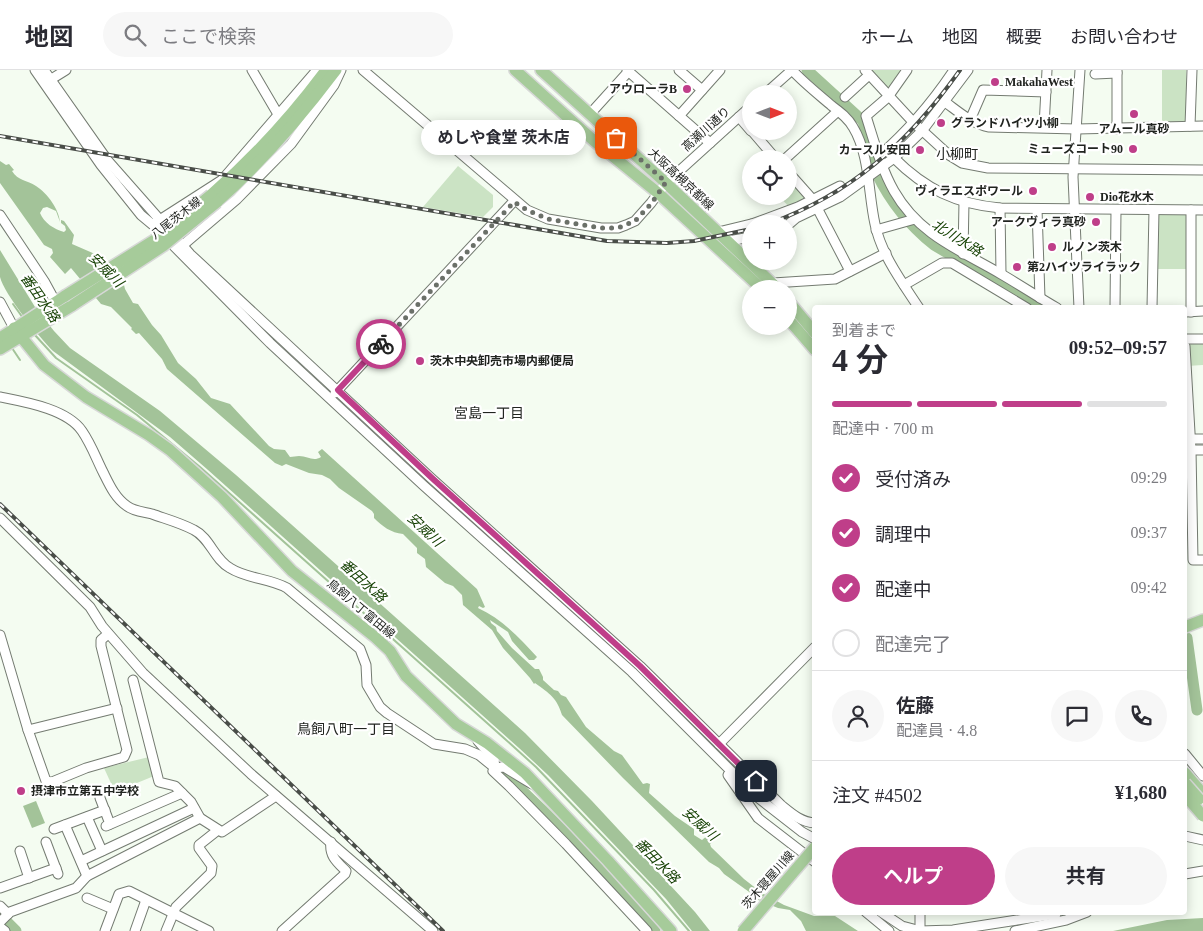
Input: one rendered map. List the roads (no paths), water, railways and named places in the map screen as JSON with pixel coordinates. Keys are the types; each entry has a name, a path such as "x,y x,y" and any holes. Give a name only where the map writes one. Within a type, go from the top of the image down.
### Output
{"main road":[{"name":"八尾茨木線","path":"214,199 295,110 324,70"},
{"name":"八尾茨木線","path":"1,344 248,175 302,115 336,70"},
{"name":"大阪高槻京都線","path":"514,70 593,140 658,193 752,280"},
{"name":"大阪高槻京都線","path":"542,70 666,182 769,280"},
{"path":"797,312 812,329"},
{"path":"797,329 812,347"},
{"name":"鳥飼八丁富田線","path":"17,332 44,366 86,397 150,435 170,450 222,497 292,571 390,651 406,676 456,724 487,742 517,767 608,861 672,931"},
{"path":"1187,626 1203,620"},
{"path":"1187,764 1203,783"},
{"path":"1187,774 1203,794"},
{"path":"1187,785 1203,803"},
{"path":"1187,797 1203,816"},
{"name":"茨木寝屋川線","path":"743,931 812,850"},
{"name":"茨木寝屋川線","path":"753,931 812,862"}],"street":[{"path":"35,70 48,82"},
{"path":"44,70 48,82 101,165 141,215 157,222 270,330 640,666 781,806 795,817 812,823"},
{"path":"48,82 66,70"},
{"path":"252,70 279,116"},
{"path":"157,222 222,180 318,70"},
{"path":"183,246 236,199 291,144 334,86 341,70"},
{"name":"高瀬川通り","path":"363,70 514,202 540,217 609,228 618,228 635,221 666,182 742,114"},
{"path":"679,70 702,90"},
{"path":"679,116 720,70"},
{"path":"775,85 792,70 845,116 854,127 860,142 876,230 904,285 917,305"},
{"path":"907,70 888,96 866,116 882,166 911,220 963,254 1001,273 1052,305"},
{"path":"879,156 914,123 933,101 954,70"},
{"path":"797,218 818,209 851,189 894,158 922,131 968,70"},
{"path":"1044,128 1047,70"},
{"path":"1079,305 1074,168 1080,70"},
{"path":"1190,126 1192,70"},
{"path":"590,114 628,71 710,143"},
{"path":"845,97 867,72 914,123 949,155 962,163 974,166 988,168 1203,170"},
{"path":"1095,74 1117,72 1116,129"},
{"path":"970,120 983,90 1046,92"},
{"path":"945,102 970,120 981,126 989,127 1077,130 1203,126"},
{"path":"795,150 838,111"},
{"path":"739,117 742,120"},
{"path":"759,140 768,150"},
{"path":"894,158 916,178 933,189 964,202 1000,208 1203,210"},
{"path":"797,182 813,200 850,271"},
{"path":"779,215 840,186"},
{"path":"330,398 514,202"},
{"path":"963,254 964,202"},
{"path":"1000,208 1001,273"},
{"path":"1037,209 1040,298"},
{"path":"1115,305 1116,210"},
{"path":"1152,305 1154,210"},
{"path":"1191,210 1188,312 1203,311"},
{"path":"0,215 59,306"},
{"path":"876,230 911,220"},
{"path":"157,222 270,343 423,485 632,672 756,796 802,832 812,837"},
{"path":"718,232 742,226"},
{"path":"728,241 742,239"},
{"path":"797,283 835,279 886,252"},
{"path":"904,285 942,263 950,263 1022,305"},
{"path":"0,302 17,332"},
{"path":"1187,339 1203,338"},
{"path":"1187,383 1193,560 1203,560"},
{"path":"0,397 35,405 70,420 81,430 112,488 120,500 128,507 175,521 196,531 204,537 216,555 231,569 248,576 278,583 287,588 360,649 366,665 367,685 380,707 387,713 434,744 465,749 479,755 495,768 504,767 539,789"},
{"path":"1190,439 1203,439"},
{"path":"1190,450 1203,450"},
{"path":"0,518 90,608 108,634 143,673 276,796 434,931"},
{"path":"0,635 28,730 46,780 52,782 86,768 124,757 128,750 101,646 101,640 108,634"},
{"path":"707,746 716,742 812,654"},
{"path":"133,680 159,782 175,786 182,792 192,802 200,818 222,832 276,796"},
{"path":"28,730 117,708"},
{"path":"473,734 494,759 495,768 493,771 566,844 648,931"},
{"path":"1187,756 1203,776"},
{"path":"719,760 720,766 734,782 748,806 758,818 812,860"},
{"path":"100,798 108,825 182,792"},
{"path":"1192,810 1203,803"},
{"path":"1187,804 1203,823"},
{"path":"81,861 194,808"},
{"path":"54,829 105,810"},
{"path":"87,816 102,851"},
{"path":"3,920 76,888 87,876 200,818"},
{"path":"65,825 87,876"},
{"path":"166,931 176,908 211,873 212,866 199,848 199,845 218,830"},
{"path":"1187,836 1203,840"},
{"path":"0,888 28,878 57,871 46,842"},
{"path":"282,931 345,874 346,871 332,856 330,850 331,842"},
{"path":"20,851 28,878"},
{"path":"1187,874 1203,871"},
{"path":"105,931 119,894 129,891 203,930"},
{"path":"87,898 114,909"},
{"path":"135,931 146,900"},
{"path":"0,906 6,931"},
{"path":"870,915 889,931"},
{"path":"886,915 902,926 921,931 953,930 1050,915"},
{"path":"920,915 921,931"},
{"path":"1043,926 1063,915"},
{"path":"1015,931 1043,926 1078,915"},
{"path":"979,931 995,924"}],"water":[{"name":"安威川","path":"0,161 6,165 9,164 17,177 36,186 52,202 59,217 60,222 56,211 47,207 43,208 40,213 47,223 64,232 66,230 65,226 61,223 61,220 64,221 74,235 72,244 95,254 123,281 133,303 138,304 161,335 178,363 196,379 211,398 230,404 269,446 274,449 285,450 290,457 318,458 321,457 318,452 322,449 477,589 485,607 479,606 478,608 503,623 537,657 534,660 529,660 512,641 508,632 490,620 497,631 535,669 539,669 543,680 554,690 566,697 586,727 614,751 622,755 643,784 650,784 649,793 675,816 694,829 694,835 702,840 708,835 712,835 716,839 710,844 711,847 744,879 762,893 784,905 814,916 835,916 858,931 806,931 801,921 790,910 778,908 756,899 709,862 562,715 558,704 545,690 534,684 503,648 492,630 463,605 462,595 453,586 445,583 426,567 425,559 417,553 417,548 403,534 391,531 384,526 374,518 372,511 339,488 330,479 286,464 282,466 275,463 167,369 162,359 139,333 136,334 111,307 101,304 71,268 65,274 50,257 53,253 52,249 44,245 0,183"},
{"path":"0,250 35,307 70,348 160,411 236,475 525,733 592,801 695,912 710,931 692,931 666,899 548,775 208,470 170,437 53,351 23,315 3,285 0,277"},
{"path":"36,801 45,823 32,828 23,806"},
{"path":"1203,918 1203,931 1113,931 1167,920"}],"waterway":[{"name":"北川水路","path":"807,70 863,121 873,163"},
{"name":"北川水路","path":"877,174 888,195 901,213 934,245 1035,305"},
{"path":"13,304 23,318"},
{"path":"34,334 56,358 137,415 200,467 536,767 654,890 689,931"},
{"path":"12,348 20,360"},
{"name":"北川水路","path":"1187,638 1197,710"},
{"path":"501,771 581,849 655,931"},
{"path":"0,915 16,931"}],"railway":[{"path":"789,215 827,197 876,163 899,143 920,120 960,70"},
{"path":"0,136 607,241 667,243 694,241 742,231"},
{"path":"0,504 443,931"}],"place":[{"name":"MakahaWest","path":"995,82"},
{"name":"アウローラB","path":"687,89"},
{"name":"アムール真砂","path":"1134,114"},
{"name":"グランドハイツ小柳","path":"941,123"},
{"name":"めしや食堂 茨木店","path":"616,138"},
{"name":"ミューズコート90","path":"1133,149"},
{"name":"カースル安田","path":"920,150"},
{"name":"ヴィラエスポワール","path":"1033,191"},
{"name":"Dio花水木","path":"1090,197"},
{"name":"アークヴィラ真砂","path":"1096,222"},
{"name":"ルノン茨木","path":"1052,247"},
{"name":"第2ハイツライラック","path":"1017,267"},
{"name":"茨木中央卸売市場内郵便局","path":"420,361"},
{"name":"摂津市立第五中学校","path":"21,791"}],"district":[{"name":"小柳町","path":"957,154"},
{"name":"宮島一丁目","path":"489,413"},
{"name":"鳥飼八町一丁目","path":"346,729"}],"water label":[{"name":"番田水路","path":"40,298"},
{"name":"番田水路","path":"363,581"},
{"name":"番田水路","path":"657,861"}]}
